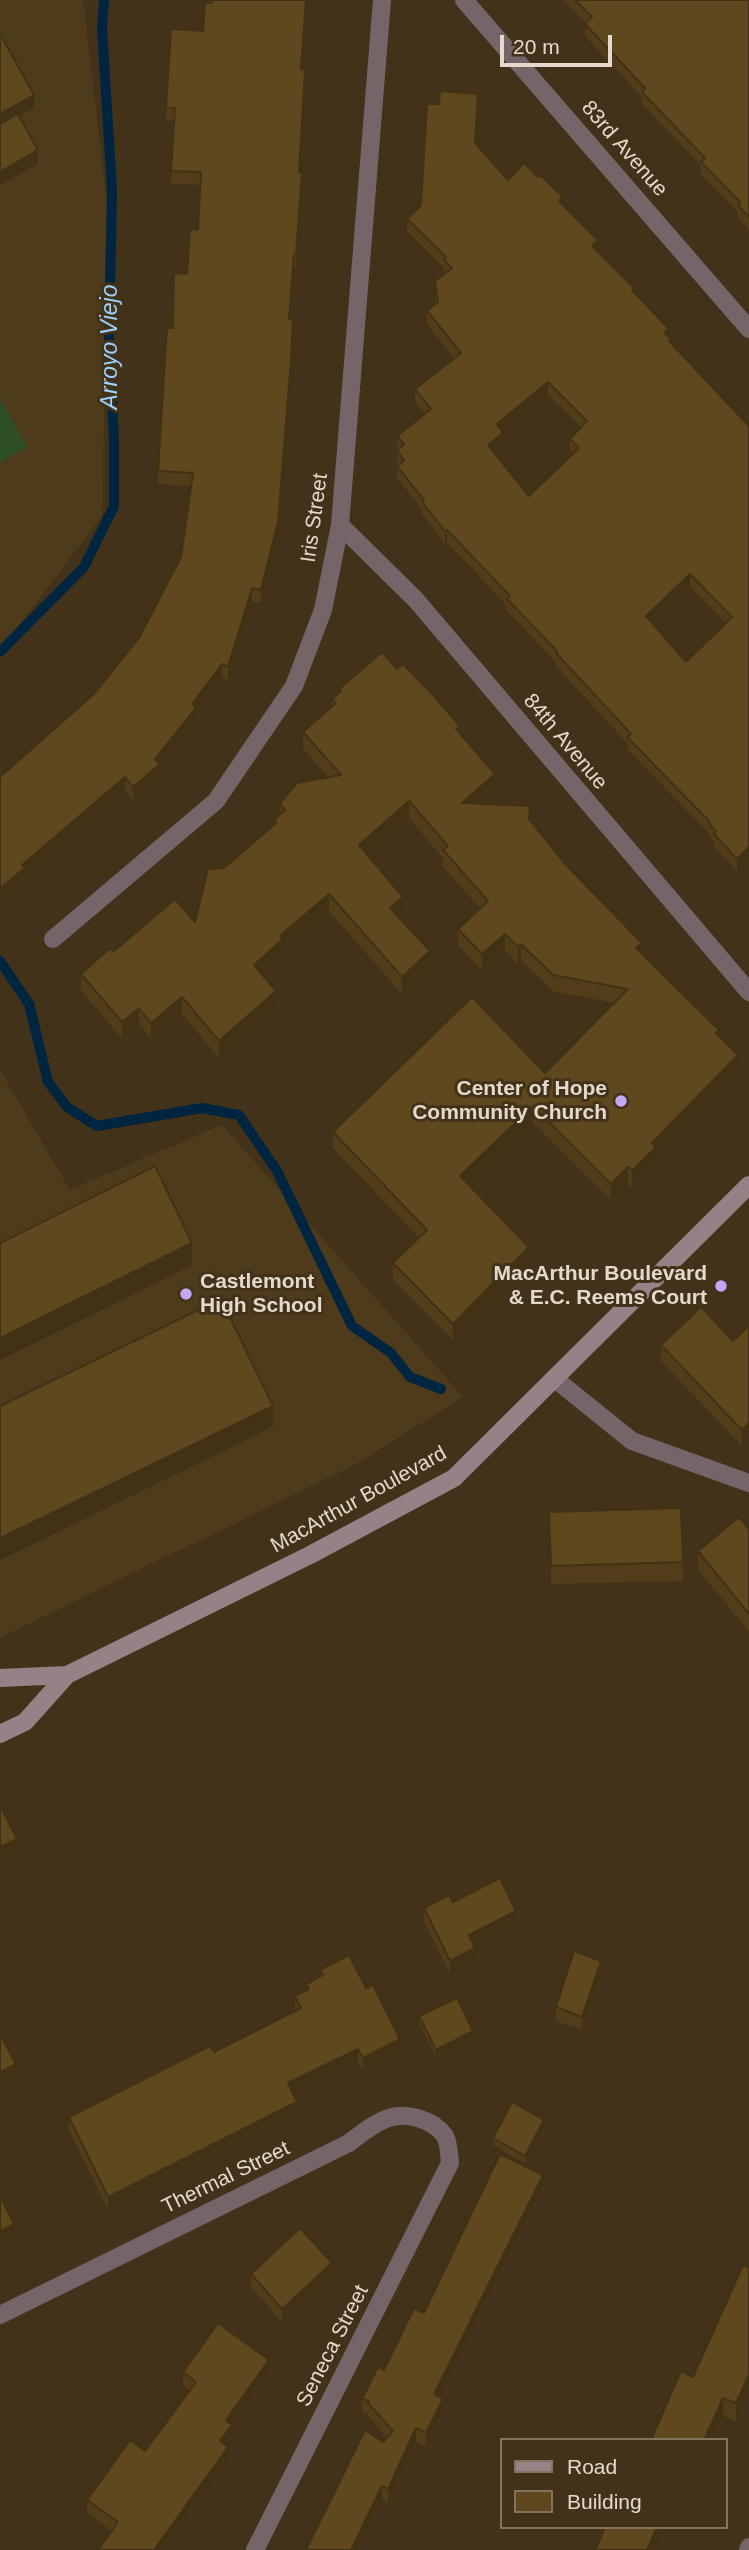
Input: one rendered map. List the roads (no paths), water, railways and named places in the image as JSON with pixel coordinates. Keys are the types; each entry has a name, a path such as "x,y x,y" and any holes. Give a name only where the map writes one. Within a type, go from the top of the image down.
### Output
{"main road":[{"name":"MacArthur Boulevard","path":"0,1734 25,1722 67,1675 310,1555 454,1478 749,1185"},
{"name":"MacArthur Boulevard","path":"0,1678 67,1675"}],"street":[{"name":"Iris Street","path":"53,939 216,801 293,686 323,610 340,525 382,0"},
{"name":"83rd Avenue","path":"464,0 749,329"},
{"name":"84th Avenue","path":"340,525 416,600 749,992"},
{"path":"555,1379 632,1441 749,1483"},
{"name":"Thermal Street","path":"0,2315 349,2143 374,2124 389,2117 405,2115 436,2126 446,2138 450,2163"},
{"name":"Seneca Street","path":"256,2550 450,2163"}],"waterway":[{"name":"Arroyo Viejo","path":"0,652 84,567 114,506 109,337 112,190 102,28 104,0"},
{"name":"Arroyo Viejo","path":"0,961 29,1004 48,1082 67,1107 97,1126 202,1108 239,1115 277,1171 352,1326 391,1353 410,1377 441,1389"}],"place":[{"name":"Center of Hope Community Church","path":"621,1101"},
{"name":"MacArthur Boulevard & E.C. Reems Court","path":"721,1286"},
{"name":"Castlemont High School","path":"186,1294"}]}
